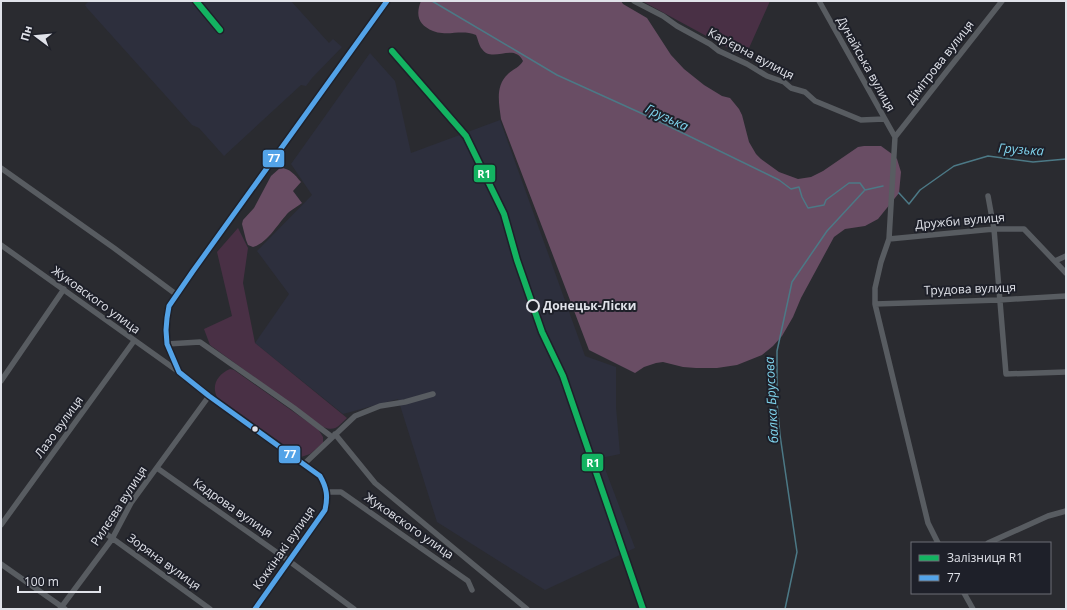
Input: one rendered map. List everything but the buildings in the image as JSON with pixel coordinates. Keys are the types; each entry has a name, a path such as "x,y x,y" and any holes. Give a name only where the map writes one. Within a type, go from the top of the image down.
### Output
{"street":[{"path":"327,492 325,484 320,476 209,396 179,372 168,344 166,330 167,318 169,306 387,1"},
{"name":"Кар’єрна вулиця","path":"634,1 663,16 719,51 767,76 784,82 791,88 806,92 815,102 861,120 884,119"},
{"name":"Дунайська вулиця","path":"818,1 895,137"},
{"name":"Дімітрова вулиця","path":"895,137 1002,1"},
{"path":"895,137 889,238 881,262 877,281 875,304 928,523 938,542"},
{"path":"1,168 114,248 177,295"},
{"path":"988,196 994,229 1006,374 1066,372"},
{"name":"Дружби вулиця","path":"889,238 994,229 1024,229 1055,261"},
{"name":"Жуковского улица","path":"1,245 179,372"},
{"path":"1066,256 1055,261 1066,273"},
{"path":"1,381 64,289"},
{"name":"Трудова вулиця","path":"875,304 1066,296"},
{"name":"Лазо вулиця","path":"1,525 134,341"},
{"path":"168,344 200,342 334,436 375,482 385,491 527,609"},
{"path":"304,464 355,416 380,406 405,402 434,394"},
{"name":"Рилєєва вулиця","path":"63,608 112,539 132,503 209,396"},
{"name":"Кадрова вулиця","path":"157,468 289,561 354,609"},
{"name":"Жуковского улица","path":"327,492 341,492 468,581 472,590"},
{"name":"Коккінакі вулиця","path":"255,609 325,510 327,492"},
{"path":"990,542 1048,516 1066,511"},
{"name":"Зоряна вулиця","path":"105,533 210,609"},
{"path":"1,564 63,608"},
{"path":"965,594 973,609"}],"shaded area":[{"path":"89,1 291,1 329,43 333,39 342,47 306,86 301,85 224,156 199,128 192,125 87,8 85,5"},
{"path":"421,1 621,1 623,4 647,18 671,55 684,69 704,85 722,96 730,98 742,115 749,142 756,154 779,172 798,179 811,177 823,171 858,147 881,146 897,159 901,172 899,193 878,219 865,226 845,229 834,237 782,336 762,355 737,365 717,368 683,367 663,362 644,367 635,373 589,350 501,119 499,95 501,84 508,74 523,61 514,53 491,55 486,53 481,48 476,35 463,32 440,33 428,29 421,23 418,16"},
{"path":"642,1 770,1 745,57"},
{"path":"370,53 395,81 411,153 500,120 585,356 616,367 616,407 620,454 601,458 635,548 545,590 437,522 398,399 343,414 255,343 289,294 257,251 312,195 291,164"},
{"path":"280,168 284,168 294,174 301,182 293,191 302,203 285,216 268,237 253,247 248,245 246,240 242,224 243,220 254,208 271,176"},
{"path":"238,228 248,248 243,283 255,343 347,418 339,426 331,429 323,427 210,345 204,329 232,316 217,252"},
{"path":"230,369 234,370 318,429 323,437 323,443 310,454 301,457 217,397 215,393 215,384 222,374"}],"waterway":[{"name":"Грузька","path":"432,1 557,75 654,119 779,180 791,189 799,187 808,208 824,205 826,200 849,183 860,183 865,190 883,186"},
{"name":"Грузька","path":"899,193 909,204 920,190 954,166 988,156 1033,162 1066,159"},
{"name":"балка Брусова","path":"785,609 797,552 780,435 777,402 777,351 792,282 827,231 864,191"}],"rail line":[{"name":"R1","path":"196,1 220,30"},
{"name":"R1","path":"392,51 466,136 504,214 517,260 542,332 563,376 643,609"}],"transit line":[{"name":"77","path":"255,609 325,510 327,497 324,485 320,476 209,396 179,372 167,344 166,330 169,306 387,1"}],"place":[{"name":"Донецьк-Ліски","path":"533,306"}]}
